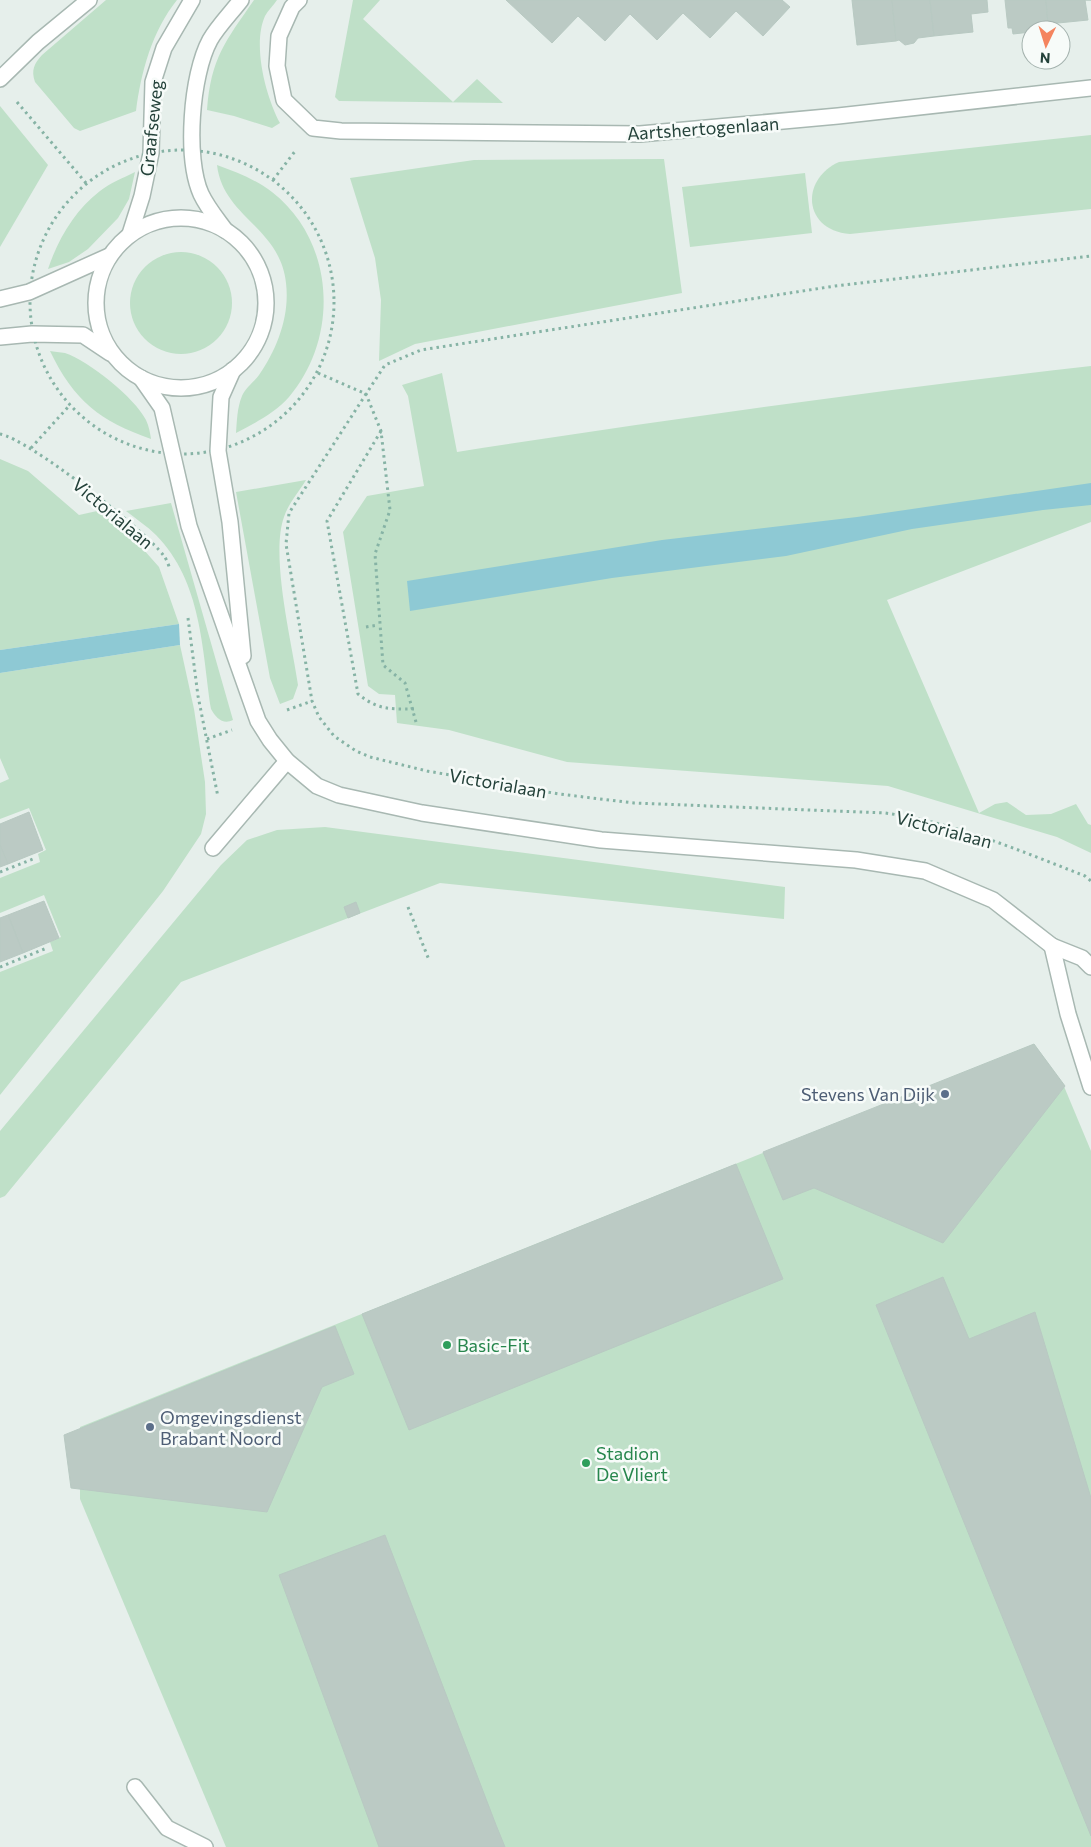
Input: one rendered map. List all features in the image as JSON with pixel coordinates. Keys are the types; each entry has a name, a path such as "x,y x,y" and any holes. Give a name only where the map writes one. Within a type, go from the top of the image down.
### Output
{"street":[{"path":"0,79 38,42 89,0"},
{"name":"Graafseweg","path":"130,234 142,196 150,153 153,82 164,48 192,0"},
{"path":"225,230 201,194 192,150 194,88 201,62 211,39 241,0"},
{"path":"299,0 292,7 280,36 277,66 284,100 313,128"},
{"name":"Aartshertogenlaan","path":"313,128 341,131 640,134 848,115 1091,88"},
{"path":"233,370 212,382 188,388 164,386 141,378 126,368 114,355 101,333 95,307 98,280 109,256 130,234 152,223 177,217 202,220 225,230 238,240 258,266 266,298 262,330 255,345 233,370 221,397 218,451 230,522 245,680"},
{"path":"0,298 29,292 109,256"},
{"path":"0,336 32,334 83,335 114,355"},
{"path":"141,378 162,408 189,526 258,721 287,761 317,786 339,795 422,813 601,840 856,860 924,871 993,900 1052,946 1082,958 1091,967"},
{"path":"213,848 287,761"},
{"path":"1052,946 1068,1014 1091,1087"},
{"path":"135,1787 167,1828 205,1847"}],"path":[{"path":"12,97 86,183"},
{"path":"31,448 69,406 95,428 133,448 174,454 218,451 249,440 276,423 300,400 318,373 332,332 334,289 325,248 304,210 273,180 313,128"},
{"path":"366,394 386,364 421,350 835,286 1091,256"},
{"path":"318,373 366,394 381,431 390,510 375,554 382,665 405,683 414,709 416,722"},
{"name":"Victorialaan","path":"366,394 289,512 286,544 312,701 327,730 344,744 370,757 427,771 559,794 634,803 884,813 911,816 1013,848 1085,876 1091,881"},
{"path":"381,431 327,521 358,694 371,705 378,707 414,709"},
{"name":"Victorialaan","path":"0,434 8,435 31,448 118,512 165,557 172,574"},
{"path":"188,617 198,696 218,794 213,848"},
{"path":"366,627 378,625"},
{"path":"0,872 33,859"},
{"path":"408,907 429,960"},
{"path":"0,967 48,948"}],"green space":[{"path":"106,0 177,0 154,38 141,82 136,111 80,131 74,128 35,82 33,71 35,64 42,55"},
{"path":"254,0 277,0 265,16 261,28 260,41 262,71 270,99 280,123 272,128 207,110 212,77 221,51"},
{"path":"353,0 380,0 363,19 453,102 477,79 503,103 339,101 335,97"},
{"path":"0,106 48,165 0,247"},
{"path":"1091,135 1091,209 850,234 835,231 823,224 816,215 812,204 817,180 826,170 839,162"},
{"path":"664,159 682,293 415,344 379,361 381,300 375,258 350,178 474,160"},
{"path":"217,165 266,187 293,212 308,236 319,263 323,290 323,319 317,347 305,373 289,397 277,408 236,433 240,401 245,390 259,375 277,343 284,320 287,295 282,264 274,248 229,198 221,183"},
{"path":"135,172 129,199 118,218 88,249 69,262 48,269 62,236 83,207 104,188"},
{"path":"805,173 812,233 690,247 682,187"},
{"path":"181,252 201,255 210,260 224,274 229,283 232,303 229,323 224,332 210,346 201,351 181,354 161,351 152,346 138,332 133,323 130,303 133,283 138,274 152,260 161,255"},
{"path":"50,351 65,353 75,357 122,391 146,420 151,439 117,425 90,407 69,383"},
{"path":"1091,366 1091,522 887,600 979,813 995,804 1007,802 1026,815 1051,814 1076,804 1088,824 1091,825 1091,853 1057,837 888,786 567,762 449,730 397,723 395,695 379,694 368,686 343,532 367,496 424,486 408,396 402,385 442,373 457,452 774,406"},
{"path":"0,459 28,471 79,515 97,511 127,531 159,567 179,624 0,650"},
{"path":"306,480 286,512 280,534 281,576 298,685 293,699 280,704 270,678 236,492"},
{"path":"171,503 233,720 226,722 220,720 211,709 202,640 191,595 183,574 171,554 156,535 126,511"},
{"path":"180,645 194,709 205,782 206,814 201,834 163,891 0,1095 0,972 53,951 50,942 61,937 44,895 0,913 0,878 40,862 38,854 46,850 29,808 0,819 0,783 9,779 0,758 0,673"},
{"path":"325,827 785,887 784,919 440,883 181,982 5,1196 0,1198 0,1131 221,865 247,840 277,830"},
{"name":"Stadion De Vliert","path":"1034,1044 1063,1084 1091,1151 1091,1847 226,1847 80,1499 80,1427"}],"water":[{"path":"1091,483 1091,505 912,529 786,556 612,578 410,611 407,581 662,540 857,517"},
{"path":"179,624 180,645 0,673 0,650"}],"building":[{"path":"506,0 782,0 790,7 763,36 736,11 710,38 683,13 657,40 630,14 605,41 578,16 552,43"},
{"path":"852,0 892,0 896,41 857,45"},
{"path":"892,0 930,0 934,36 918,38 914,43 905,45 899,40 896,41"},
{"path":"930,0 987,0 988,12 971,14 973,32 934,36"},
{"path":"1005,0 1046,0 1048,20 1021,20 1021,33 1013,34 1012,28 1008,28"},
{"path":"1046,0 1085,0 1088,20 1071,22 1071,20 1048,20"},
{"path":"29,812 43,850 8,864 0,845 0,824"},
{"path":"0,845 8,864 0,867"},
{"path":"44,901 59,938 23,953 8,915"},
{"path":"356,902 360,913 348,918 344,907"},
{"path":"8,915 23,953 0,962 0,918"},
{"path":"1034,1044 1065,1086 943,1243 814,1188 783,1200 763,1152"},
{"path":"736,1164 783,1279 409,1430 362,1314"},
{"path":"943,1277 969,1339 1035,1312 1091,1498 1091,1836 876,1305"},
{"path":"335,1326 354,1374 322,1387 267,1512 71,1488 64,1435"},
{"path":"385,1535 505,1847 379,1847 279,1575"}],"place":[{"name":"Stevens Van Dijk","path":"945,1094"},
{"name":"Basic-Fit","path":"447,1345"},
{"name":"Omgevingsdienst Brabant Noord","path":"150,1427"},
{"name":"Stadion De Vliert","path":"586,1463"}]}
